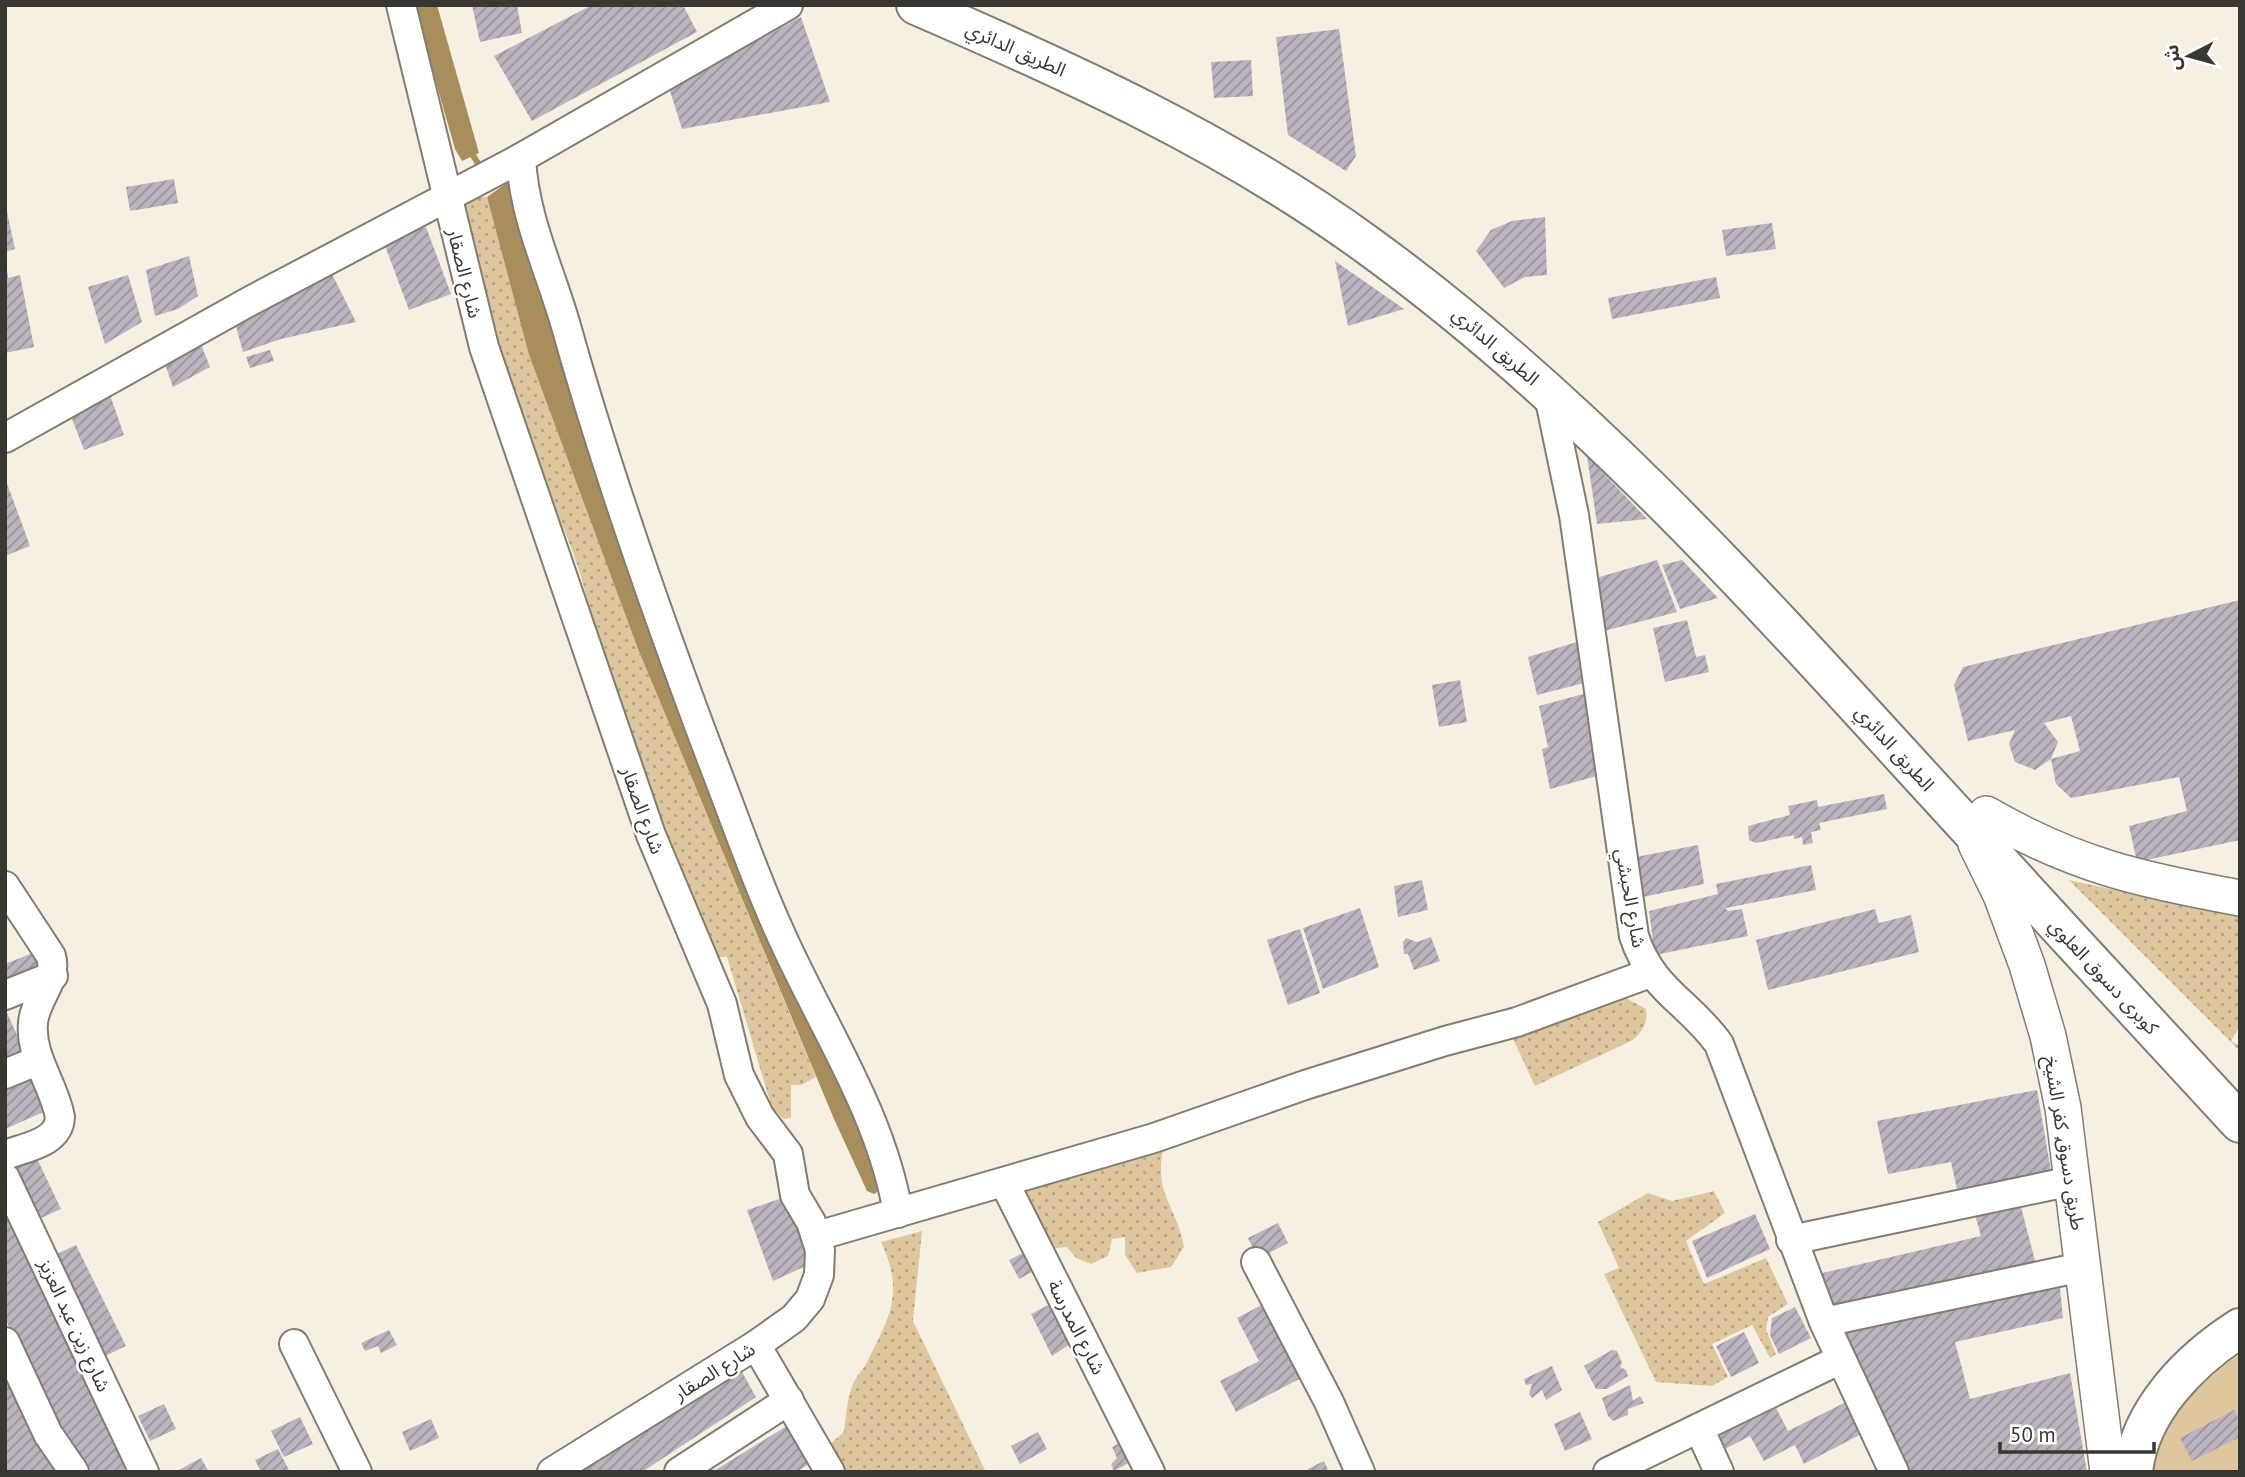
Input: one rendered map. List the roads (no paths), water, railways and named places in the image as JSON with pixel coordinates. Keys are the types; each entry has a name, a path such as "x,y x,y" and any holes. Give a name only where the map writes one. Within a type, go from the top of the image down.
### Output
{"highway":[{"name":"الطريق الدائري","path":"916,5 1063,69 1159,116 1262,175 1362,241 1458,313 1548,391 1736,575 1977,821"},
{"name":"الطريق الدائري","path":"980,5 1137,76 1227,125 1314,179 1388,230 1479,300 1556,365 1712,517 1977,821"},
{"name":"كوبرى دسوق العلوي","path":"1977,821 2240,1087"},
{"name":"كوبرى دسوق العلوي","path":"1977,821 2240,1123"},
{"path":"2133,1472 2142,1431 2155,1409 2208,1351 2240,1328"}],"main road":[{"path":"1977,821 2100,868 2141,880 2240,898"},
{"name":"طريق دسوق, كفر الشيخ","path":"1977,821 2048,1035 2063,1108 2108,1472"}],"street":[{"name":"شارع الصقار","path":"401,5 451,195 484,347 573,599 638,799 722,1004 743,1086 760,1117 788,1154 795,1195 817,1236 820,1250 819,1275 810,1299 794,1318 757,1345 552,1472"},
{"path":"5,438 252,300 514,162 788,5"},
{"path":"514,162 527,212 559,300 577,375 655,611 774,920 877,1133 894,1186 898,1213"},
{"name":"شارع الحبشي","path":"1548,391 1574,515 1634,936 1650,973 1662,988 1707,1027 1719,1044 1824,1322 1894,1472"},
{"path":"5,1155 52,1137 58,1130 59,1109 35,1047 33,1021 41,995 53,976 51,956 7,890"},
{"path":"817,1236 1154,1138 1445,1041 1517,1022 1650,973"},
{"path":"5,995 53,976"},
{"path":"5,1074 39,1060"},
{"name":"شارع زين عبد العزيز","path":"5,1178 144,1472"},
{"path":"1791,1240 2072,1181"},
{"name":"شارع المدرسة","path":"1004,1182 1150,1472"},
{"path":"1256,1262 1329,1402 1360,1472"},
{"path":"1824,1322 2082,1267"},
{"path":"5,1342 48,1434 74,1472"},
{"path":"294,1345 357,1472"},
{"path":"757,1345 789,1400 823,1469"},
{"path":"1608,1472 1841,1359"},
{"path":"683,1471 789,1400"},
{"path":"1699,1428 1719,1472"}],"waterway":[{"path":"470,151 483,171"}]}
